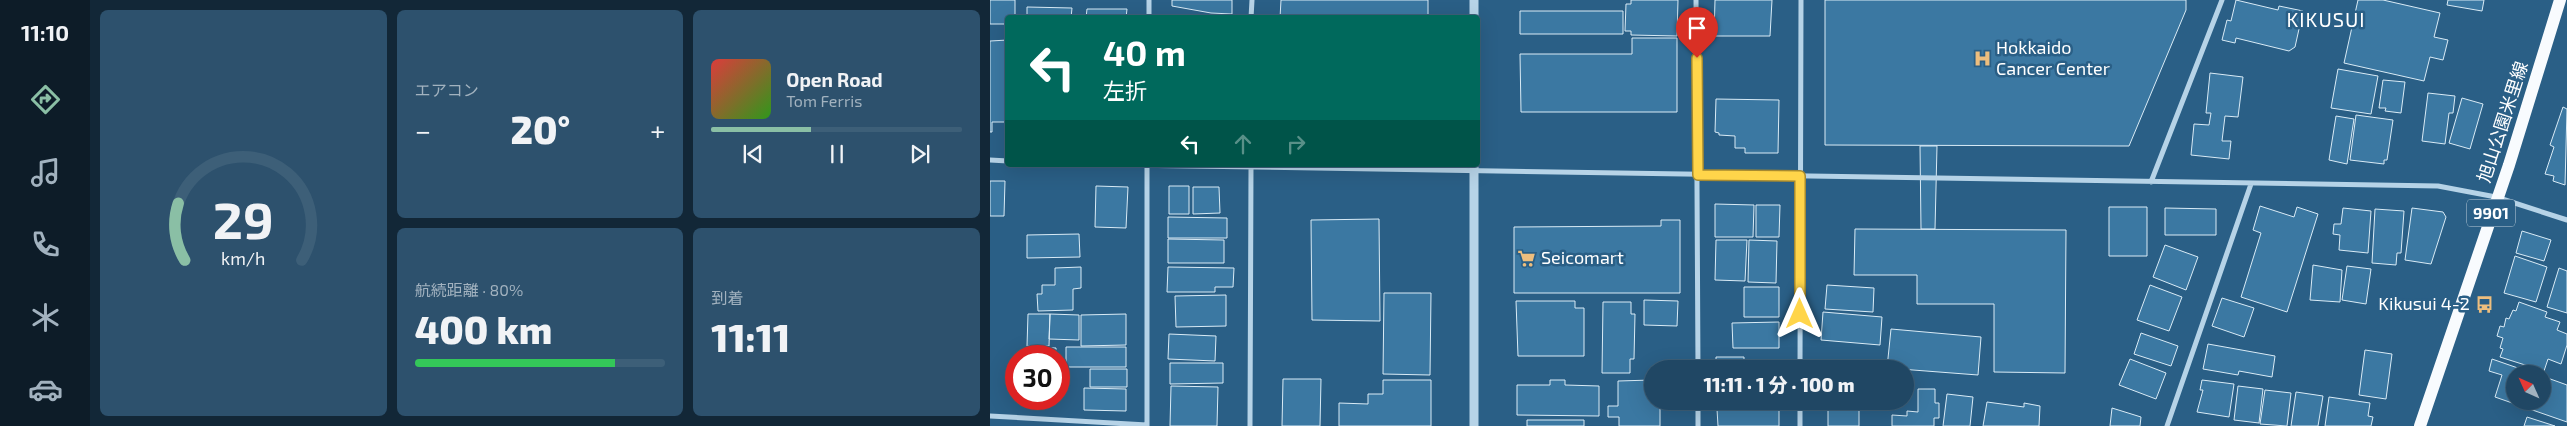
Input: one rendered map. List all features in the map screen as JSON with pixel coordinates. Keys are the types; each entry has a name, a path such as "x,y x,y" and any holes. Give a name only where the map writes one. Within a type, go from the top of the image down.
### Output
{"main road":[{"name":"旭山公園米里線","path":"2420,426 2560,0"}],"street":[{"path":"1149,0 1149,15"},
{"path":"1252,0 1252,15"},
{"path":"1474,0 1474,15"},
{"path":"1696,0 1698,360"},
{"path":"1800,360 1801,0"},
{"path":"2151,182 2222,0"},
{"path":"990,160 1005,161"},
{"path":"990,416 1147,426 1147,167"},
{"path":"1250,426 1251,167"},
{"path":"1362,167 1474,168 1698,175 2438,186 2496,198 2567,220"},
{"path":"1474,168 1474,426"},
{"path":"2167,426 2251,184"},
{"path":"1698,410 1698,426"},
{"path":"1800,410 1800,426"}],"building":[{"path":"990,0 1015,0 1015,15 1005,15 1005,24 990,24"},
{"path":"1172,0 1232,0 1232,14 1211,13 1172,6"},
{"path":"1281,0 1428,0 1428,15 1280,15"},
{"path":"1631,0 1678,0 1677,36 1631,35 1631,31 1625,31 1626,4 1631,4"},
{"path":"1715,0 1772,0 1770,36 1714,36"},
{"path":"1825,0 2186,0 2186,10 2129,146 1825,145"},
{"path":"2236,0 2278,10 2279,6 2303,11 2295,47 2289,51 2236,38 2235,43 2222,40 2227,20 2231,21"},
{"path":"2358,0 2383,0 2440,13 2434,37 2448,40 2443,60 2430,57 2424,81 2344,63"},
{"path":"2448,0 2484,0 2482,11 2447,5"},
{"path":"1027,7 1072,8 1071,15 1027,15"},
{"path":"1087,9 1127,9 1126,15 1086,15"},
{"path":"1520,11 1623,11 1623,34 1520,34"},
{"path":"1632,38 1677,38 1677,112 1521,112 1520,54 1632,54"},
{"path":"1005,40 1005,122 992,122 992,132 990,132 990,41"},
{"path":"2338,69 2378,76 2371,114 2331,108"},
{"path":"2210,73 2243,77 2238,117 2225,116 2222,141 2231,141 2229,159 2191,155 2194,124 2209,125 2211,113 2206,113"},
{"path":"2383,80 2405,82 2401,113 2385,111 2386,108 2379,108"},
{"path":"2428,93 2455,96 2453,113 2449,113 2445,144 2422,141"},
{"path":"2462,98 2483,104 2470,149 2449,143"},
{"path":"1716,99 1779,100 1778,153 1745,153 1745,148 1735,148 1735,136 1719,135 1719,133 1715,132"},
{"path":"2563,107 2567,109 2565,185 2553,181 2554,176 2545,174 2554,147 2550,145"},
{"path":"2356,115 2393,120 2387,160 2384,160 2384,164 2350,160"},
{"path":"2336,116 2354,119 2347,164 2329,160"},
{"path":"1920,146 1937,146 1935,229 1921,229"},
{"path":"990,181 1005,181 1004,216 990,216"},
{"path":"1096,186 1128,187 1126,228 1095,227"},
{"path":"1169,186 1189,186 1189,214 1169,214"},
{"path":"1193,187 1219,187 1220,213 1193,214"},
{"path":"1715,204 1754,205 1753,237 1715,237"},
{"path":"1756,205 1780,205 1779,237 1756,237"},
{"path":"2260,206 2294,217 2297,207 2318,214 2287,312 2241,297 2261,233 2253,230"},
{"path":"2109,207 2147,207 2147,256 2109,256"},
{"path":"2165,208 2216,209 2216,235 2165,235"},
{"path":"2343,208 2371,211 2368,253 2339,250 2340,235 2333,234 2334,224 2341,224"},
{"path":"2412,208 2443,212 2446,217 2431,264 2405,260"},
{"path":"2375,209 2404,211 2401,253 2397,253 2396,265 2372,263"},
{"path":"1168,217 1227,218 1227,238 1168,238"},
{"path":"1379,219 1380,321 1312,320 1311,220"},
{"path":"1661,220 1680,220 1680,293 1514,293 1514,227 1661,226"},
{"path":"1855,229 2066,230 2065,373 1994,372 1994,304 1917,304 1917,275 1854,275"},
{"path":"2522,231 2551,240 2544,261 2516,253"},
{"path":"1079,234 1080,257 1027,258 1027,235"},
{"path":"1168,239 1224,240 1224,263 1168,263"},
{"path":"1716,240 1747,240 1745,281 1715,280"},
{"path":"1749,240 1777,241 1776,283 1748,282"},
{"path":"2165,245 2198,257 2186,290 2153,277"},
{"path":"2515,256 2547,267 2536,302 2504,293"},
{"path":"2313,265 2342,270 2340,302 2310,300"},
{"path":"2347,266 2371,269 2366,304 2342,300"},
{"path":"1081,267 1081,288 1073,289 1073,310 1038,311 1037,294 1042,294 1042,285 1055,285 1055,268"},
{"path":"1168,267 1234,268 1233,287 1215,287 1215,292 1167,292"},
{"path":"2559,268 2567,271 2567,313 2547,307"},
{"path":"1827,285 1874,288 1873,312 1825,309"},
{"path":"2150,285 2182,297 2169,331 2137,320"},
{"path":"1744,287 1779,287 1779,317 1744,317"},
{"path":"1384,293 1431,293 1430,375 1383,374"},
{"path":"1226,295 1226,326 1176,327 1175,296"},
{"path":"2222,298 2254,308 2244,337 2212,326"},
{"path":"1644,300 1678,301 1677,326 1644,325"},
{"path":"1516,301 1575,301 1575,308 1584,308 1584,356 1518,356"},
{"path":"1603,302 1631,302 1631,314 1635,314 1634,359 1630,359 1630,373 1602,373"},
{"path":"2519,302 2547,312 2545,317 2560,322 2557,330 2567,334 2567,345 2561,364 2548,359 2546,365 2525,365 2500,357 2503,349 2500,348 2503,338 2497,336 2500,326 2504,327 2506,318 2509,319 2513,310 2516,311"},
{"path":"1823,312 1882,317 1880,345 1821,340"},
{"path":"1028,314 1050,314 1049,345 1027,345"},
{"path":"1050,314 1079,315 1079,340 1049,339"},
{"path":"1126,314 1126,345 1081,346 1081,315"},
{"path":"1779,322 1779,348 1733,348 1732,323"},
{"path":"1891,329 1981,337 1978,375 1914,370 1914,360 1888,360"},
{"path":"2141,333 2178,346 2171,366 2134,354"},
{"path":"1169,334 1216,336 1215,361 1168,359"},
{"path":"2208,344 2275,356 2272,377 2239,371 2238,375 2203,369"},
{"path":"1070,347 1126,347 1126,367 1070,367"},
{"path":"2365,350 2392,354 2386,399 2359,395"},
{"path":"1716,357 1744,357 1744,360 1716,360"},
{"path":"2130,359 2166,373 2156,399 2119,385"},
{"path":"2492,359 2509,365 2506,365 2506,401 2495,397 2502,375 2489,371"},
{"path":"1170,363 1223,363 1223,383 1170,384"},
{"path":"1090,369 1127,369 1127,387 1090,387"},
{"path":"1283,379 1321,379 1320,426 1282,426"},
{"path":"2551,379 2567,385 2567,422 2532,410 2551,410"},
{"path":"1383,380 1431,380 1431,426 1339,426 1339,403 1368,404 1368,394 1383,394"},
{"path":"1550,380 1565,380 1565,385 1599,386 1599,416 1517,415 1517,385 1550,385"},
{"path":"1644,380 1644,410 1660,410 1660,426 1619,426 1619,417 1608,417 1608,406 1618,406 1618,381"},
{"path":"2202,380 2234,384 2229,417 2197,412 2203,390 2200,390"},
{"path":"1171,386 1218,387 1217,426 1170,426"},
{"path":"2238,386 2263,389 2259,423 2234,420"},
{"path":"1084,388 1126,389 1126,411 1084,410"},
{"path":"1918,389 1935,389 1935,403 1939,403 1939,418 1934,418 1934,426 1892,426 1892,415 1907,416 1907,411 1918,412"},
{"path":"2265,390 2291,393 2287,426 2260,424"},
{"path":"2296,392 2323,396 2318,426 2291,426"},
{"path":"1947,394 1973,397 1970,426 1943,426"},
{"path":"2329,397 2370,403 2368,416 2373,417 2371,426 2325,426"},
{"path":"1987,402 2024,407 2024,403 2040,406 2039,426 1983,426"},
{"path":"2112,408 2141,417 2140,426 2110,426"},
{"path":"1717,410 1779,410 1779,426 1718,426"},
{"path":"1828,410 1859,410 1859,426 1828,426"},
{"path":"2527,417 2555,426 2524,426"},
{"path":"1527,420 1584,420 1584,426 1527,426"}],"place":[{"name":"Hokkaido Cancer Center","path":"1982,58"},
{"name":"Seicomart","path":"1527,258"},
{"name":"Kikusui 4-2","path":"2484,304"}],"district":[{"name":"KIKUSUI","path":"2326,20"}],"route":[{"path":"1697,58 1698,175 1800,176 1800,314"}]}
